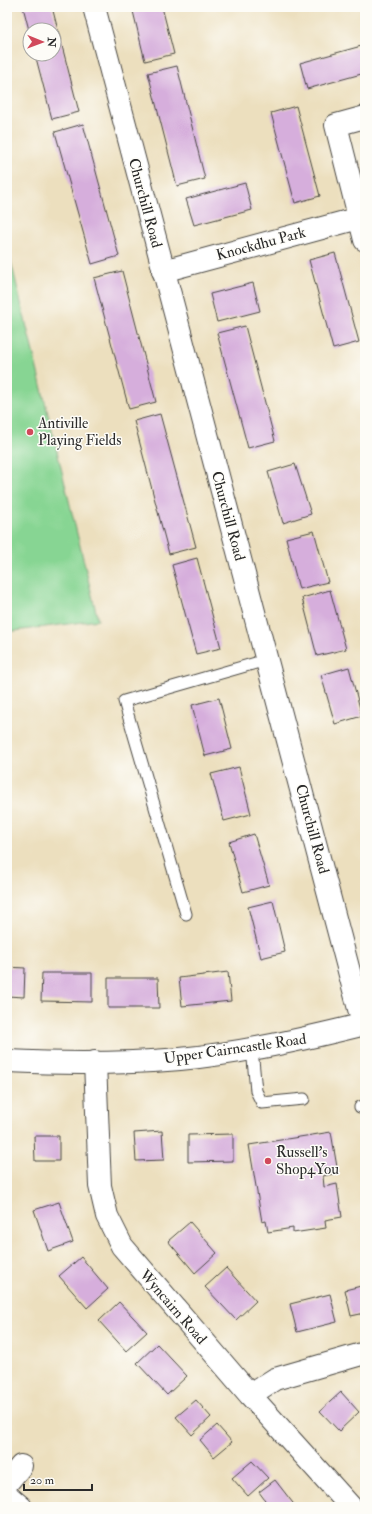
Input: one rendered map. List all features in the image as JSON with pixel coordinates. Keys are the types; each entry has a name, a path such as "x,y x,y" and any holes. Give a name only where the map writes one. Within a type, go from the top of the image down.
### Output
{"street":[{"name":"Churchill Road","path":"94,7 266,660 364,1024"},
{"path":"365,117 336,125 365,240"},
{"name":"Knockdhu Park","path":"163,271 359,218"},
{"name":"Upper Cairncastle Road","path":"7,1061 95,1062 180,1059 252,1049 316,1036 364,1024"},
{"name":"Wyncairn Road","path":"95,1062 98,1173 103,1201 113,1231 129,1256 250,1395 351,1507"},
{"path":"250,1395 275,1379 365,1352"},
{"path":"7,1483 21,1466"},
{"path":"7,1495 21,1507"}],"lane":[{"path":"186,914 124,701 266,660"},
{"path":"252,1049 256,1091 262,1103 304,1098"}],"green space":[{"name":"Antiville Playing Fields","path":"7,245 98,620 7,632"}],"building":[{"path":"23,7 52,7 56,22 27,22"},
{"path":"132,7 162,7 174,54 145,61"},
{"path":"365,45 365,73 307,89 300,63"},
{"path":"62,46 79,112 52,119 37,62 62,62"},
{"path":"177,66 205,179 177,186 148,73"},
{"path":"296,106 320,196 295,203 271,113"},
{"path":"83,124 119,256 92,264 55,132"},
{"path":"245,183 252,210 194,225 186,199"},
{"path":"335,253 359,342 333,349 309,260"},
{"path":"122,271 156,402 129,409 94,278"},
{"path":"253,283 260,311 217,322 210,294"},
{"path":"245,326 275,441 248,448 217,333"},
{"path":"160,414 196,547 169,554 134,421"},
{"path":"295,464 311,514 283,523 268,472"},
{"path":"314,531 328,582 299,589 286,538"},
{"path":"197,558 221,648 196,654 172,565"},
{"path":"330,590 346,649 317,656 302,598"},
{"path":"349,667 362,716 335,724 321,675"},
{"path":"219,698 232,749 205,756 192,705"},
{"path":"239,767 251,814 224,821 211,774"},
{"path":"254,834 269,885 243,892 229,842"},
{"path":"273,901 285,952 261,958 248,907"},
{"path":"7,967 25,968 24,997 7,996"},
{"path":"228,972 231,1001 182,1006 179,978"},
{"path":"42,973 92,973 92,1002 41,1001"},
{"path":"108,978 158,978 159,1008 108,1008"},
{"path":"162,1131 164,1160 136,1161 134,1133"},
{"path":"331,1132 338,1173 323,1176 324,1187 337,1184 342,1217 325,1220 326,1228 293,1233 293,1228 268,1232 266,1221 262,1222 249,1145"},
{"path":"233,1134 233,1161 188,1162 188,1135"},
{"path":"34,1136 59,1136 59,1161 35,1161"},
{"path":"59,1202 73,1242 48,1251 34,1210"},
{"path":"190,1222 217,1253 195,1273 168,1241"},
{"path":"81,1257 108,1289 87,1308 59,1276"},
{"path":"226,1268 256,1301 236,1320 205,1287"},
{"path":"365,1285 365,1313 351,1316 345,1290"},
{"path":"330,1294 337,1322 297,1332 290,1304"},
{"path":"119,1302 147,1332 126,1351 99,1321"},
{"path":"157,1344 187,1376 167,1395 137,1363"},
{"path":"341,1392 359,1412 339,1431 320,1411"},
{"path":"196,1400 211,1417 192,1435 176,1417"},
{"path":"217,1425 232,1442 214,1457 200,1440"},
{"path":"252,1461 268,1478 248,1496 232,1478"},
{"path":"275,1480 296,1507 270,1507 259,1492"}],"place":[{"name":"Antiville Playing Fields","path":"30,432"},
{"name":"Russell's Shop4You","path":"268,1161"}]}
